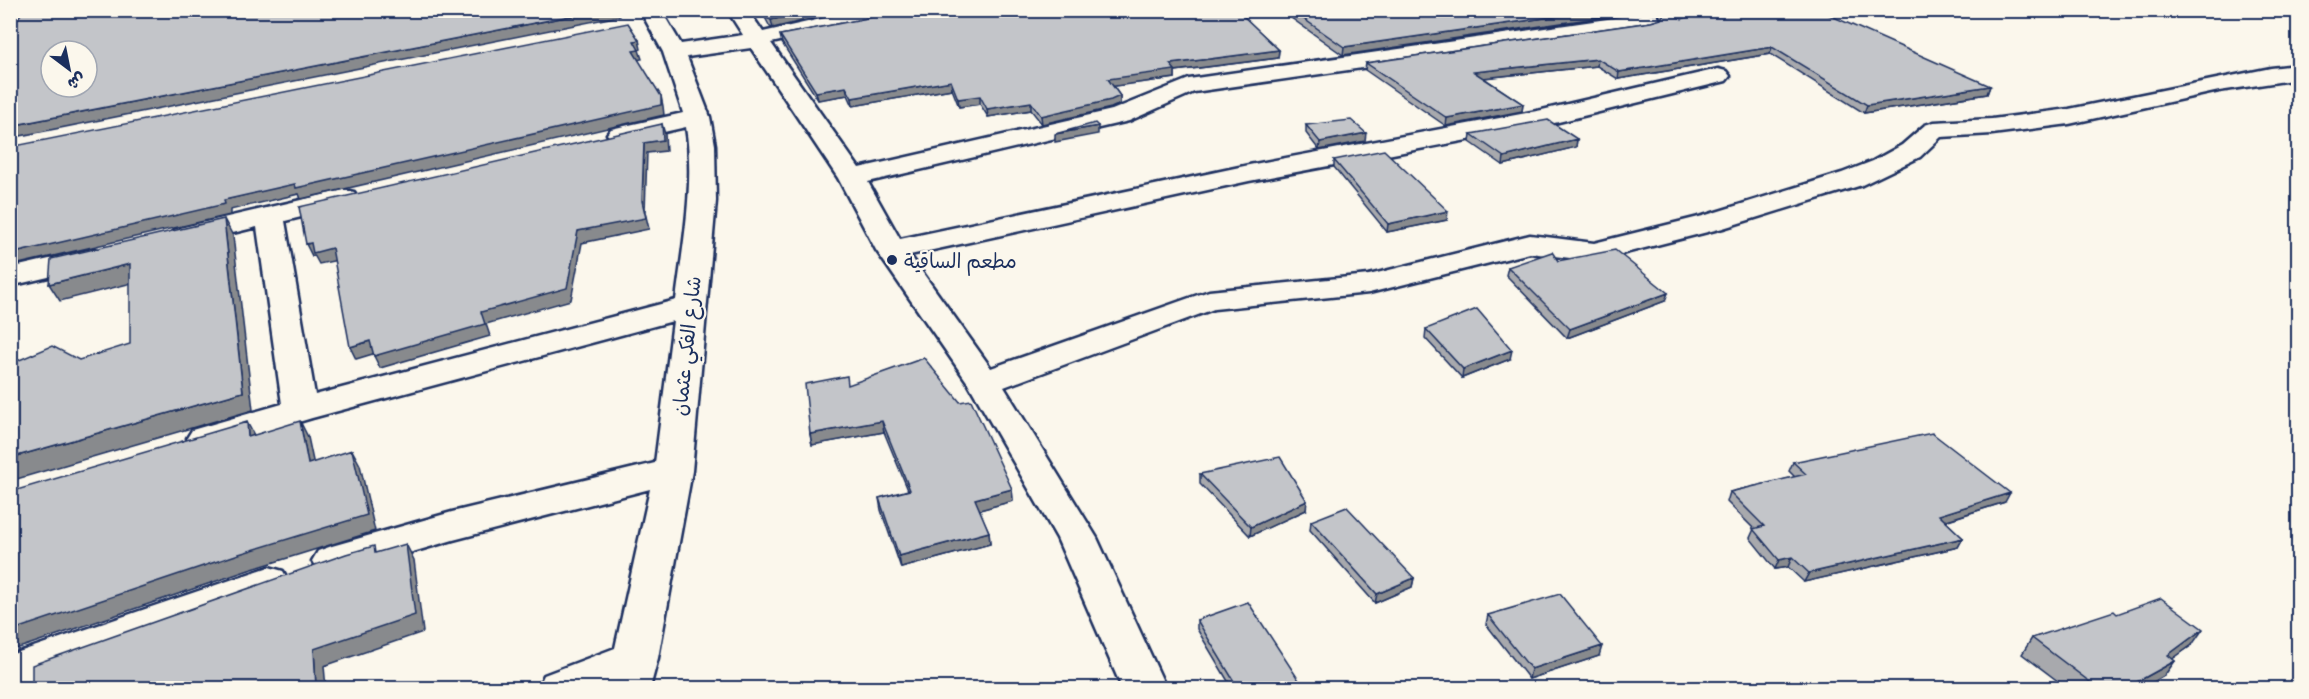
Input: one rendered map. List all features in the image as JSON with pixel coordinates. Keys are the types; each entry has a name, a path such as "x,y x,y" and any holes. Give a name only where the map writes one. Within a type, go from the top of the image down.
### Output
{"street":[{"path":"10,29 22,10"},
{"path":"737,10 852,178 891,250 984,382 1077,538 1144,688"},
{"path":"674,52 757,40 848,19 906,10"},
{"name":"شارع الفكي عثمان","path":"632,673 673,471 702,201 702,145 697,117 674,52 646,17"},
{"path":"852,178 1120,116 1143,109 1157,98 1189,86 1649,20"},
{"path":"984,382 1209,300 1369,284 1530,244 1594,252 1713,222 1852,179 1911,151 1934,130 1974,129 2089,113 2203,87 2298,72"},
{"path":"891,250 1249,173 1542,117 1718,76"},
{"path":"593,141 697,117"},
{"path":"157,242 374,192"},
{"path":"270,216 300,410"},
{"path":"10,277 123,250"},
{"path":"178,446 300,410 691,306"},
{"path":"10,673 318,566 452,526 673,471"},
{"path":"560,688 632,673"}],"building":[{"path":"23,10 601,10 10,126 10,27 13,27"},
{"path":"764,10 814,10 771,20 768,19"},
{"path":"909,10 1242,10 1240,13 1279,50 1170,64 1175,70 1108,79 1120,96 1041,116 1031,102 987,109 980,96 958,99 951,81 852,98 846,87 816,92 780,35"},
{"path":"1291,10 1600,10 1344,47"},
{"path":"1662,10 1682,19 1709,10 1818,10 1990,86 1867,105 1772,47 1619,72 1598,59 1474,72 1523,104 1447,118 1366,63 1651,22 1661,19 1664,14"},
{"path":"628,23 639,40 634,41 639,50 633,51 661,96 661,105 296,188 295,184 224,200 225,204 10,254 10,147"},
{"path":"1351,120 1366,133 1320,142 1306,125"},
{"path":"1548,120 1577,139 1504,157 1471,134"},
{"path":"1095,123 1098,126 1055,134"},
{"path":"662,124 663,140 644,143 642,201 646,218 578,231 567,288 481,312 485,324 374,356 370,341 350,347 332,248 313,253 311,243 306,244 299,207"},
{"path":"1384,150 1448,211 1388,224 1334,160"},
{"path":"224,219 243,392 10,458 10,364 52,346 79,360 130,344 130,264 49,284 51,259"},
{"path":"1615,250 1668,293 1570,329 1508,267 1552,252 1558,261"},
{"path":"1477,309 1512,350 1463,369 1426,329"},
{"path":"924,358 960,402 971,400 1012,489 975,499 989,532 899,556 879,498 910,490 882,421 810,434 805,384 847,376 848,385"},
{"path":"300,421 308,464 352,450 367,515 239,554 10,631 10,492 247,422 248,437"},
{"path":"1932,433 2010,493 1939,515 1963,538 1809,573 1792,557 1779,560 1753,529 1764,526 1730,492 1806,474 1793,462"},
{"path":"1280,457 1307,501 1251,527 1200,474"},
{"path":"1347,507 1414,578 1377,594 1311,521"},
{"path":"406,544 415,615 314,649 316,688 32,688 32,665 346,554 374,546 375,553"},
{"path":"1560,594 1602,646 1531,669 1488,615"},
{"path":"2161,598 2203,629 2168,655 2175,661 2126,688 2098,688 2032,638 2114,611 2117,614"},
{"path":"1248,602 1304,688 1238,688 1197,620"}],"place":[{"name":"مطعم الساقية","path":"892,260"}]}
